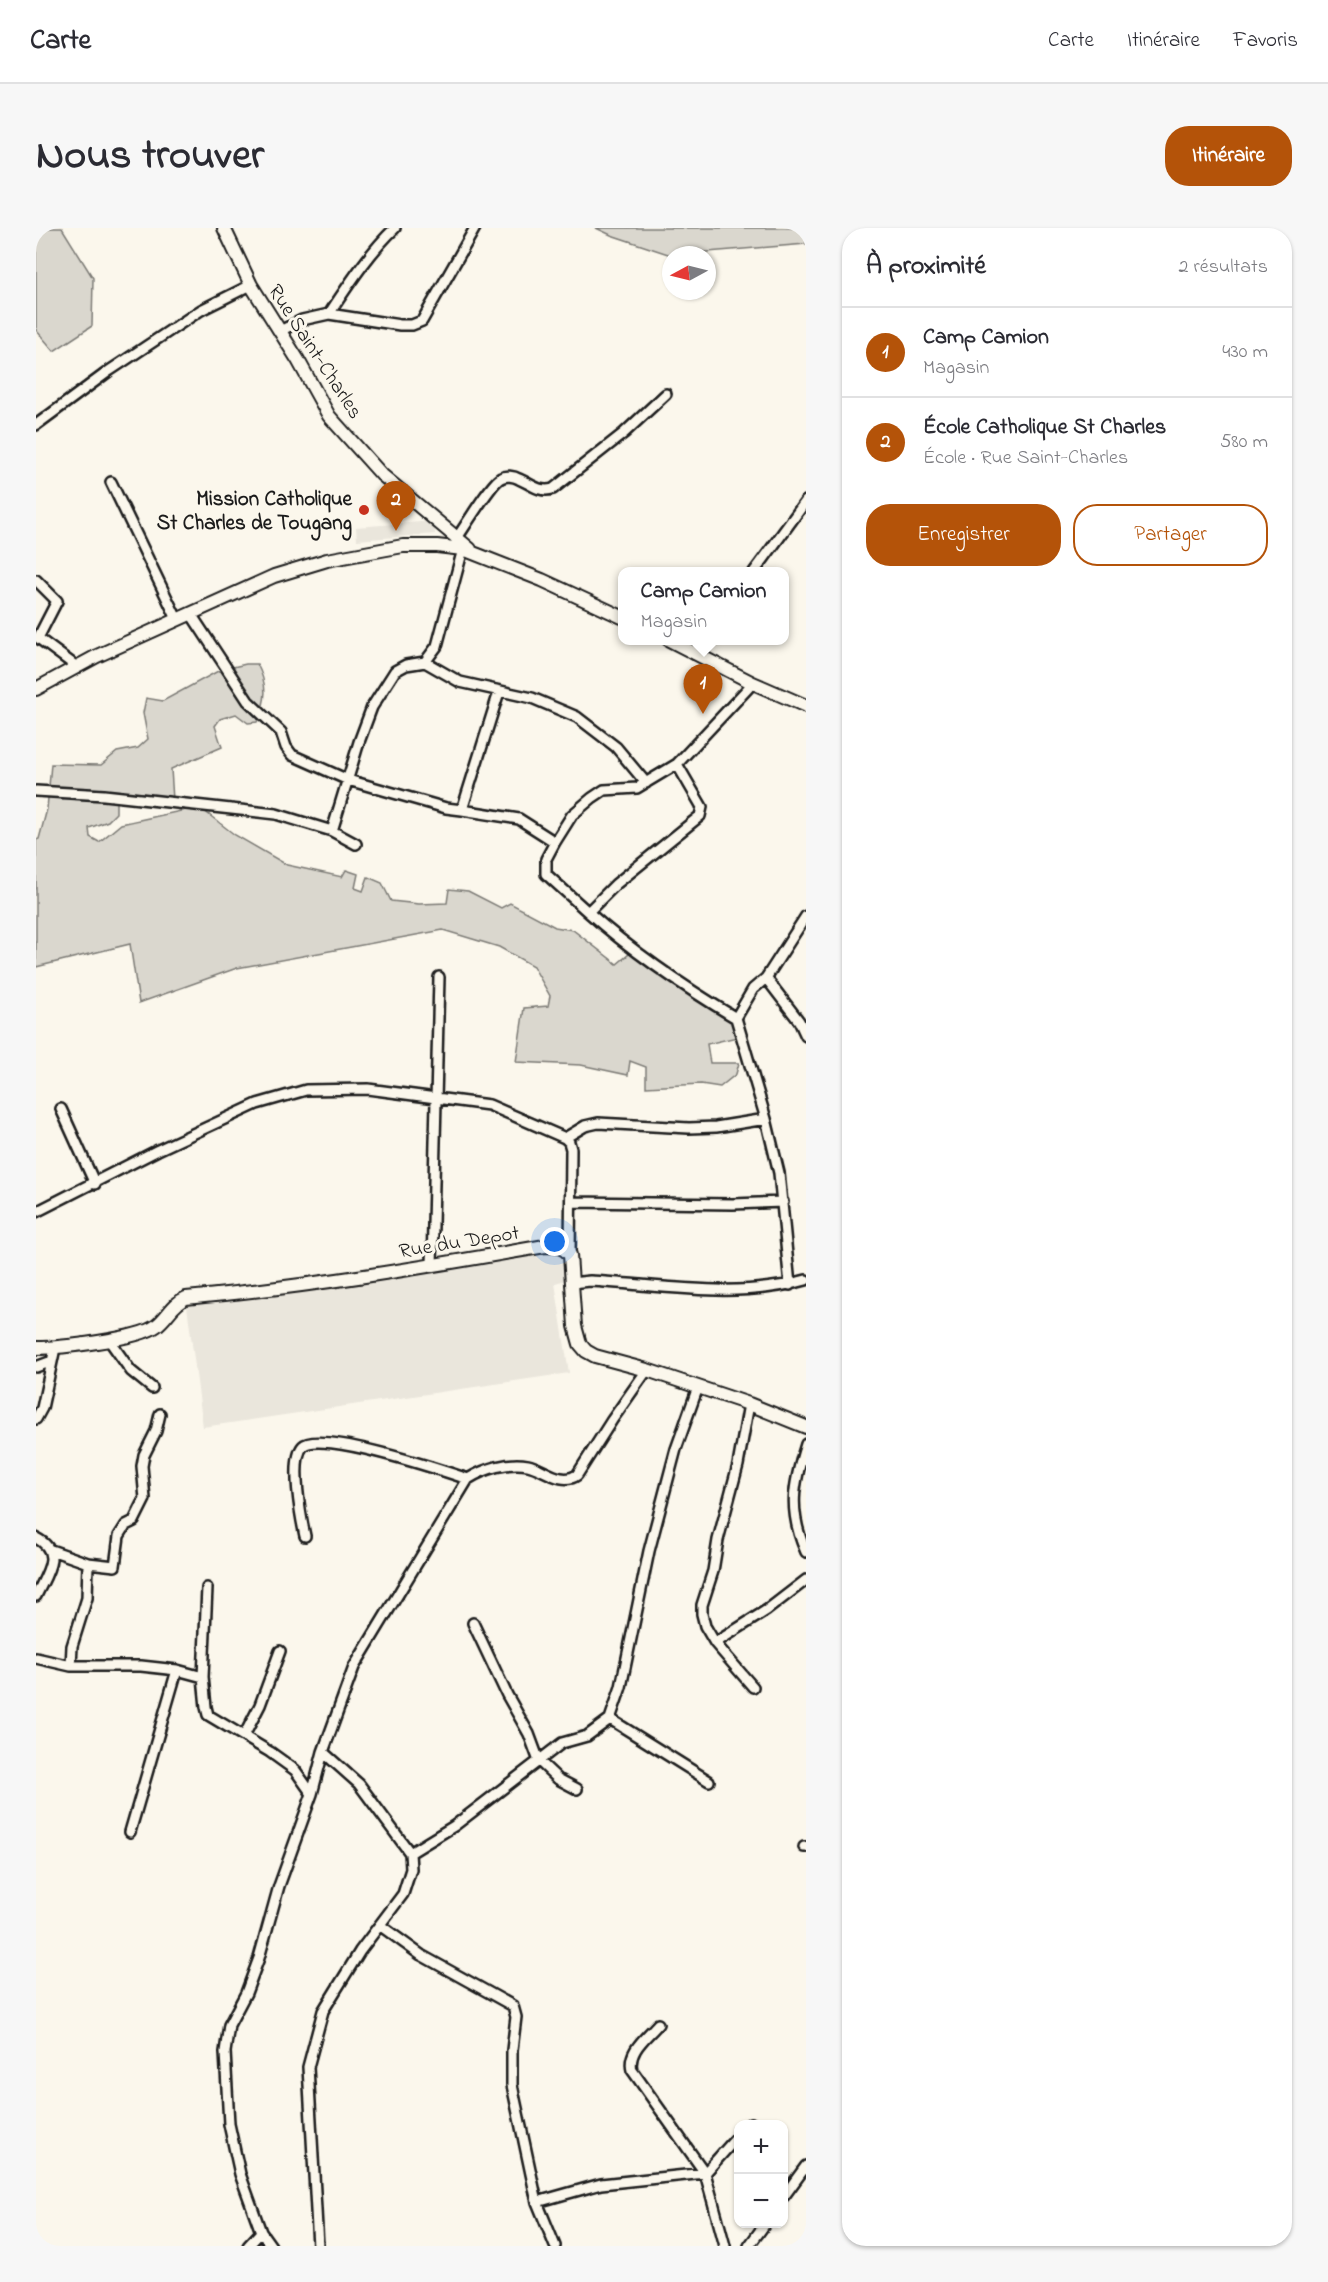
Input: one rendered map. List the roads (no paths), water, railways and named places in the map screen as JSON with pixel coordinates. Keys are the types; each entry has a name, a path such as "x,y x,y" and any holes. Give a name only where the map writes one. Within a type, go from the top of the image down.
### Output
{"street":[{"name":"Rue Saint-Charles","path":"224,228 251,285 329,416 382,475 465,547"},
{"path":"329,314 351,281 395,228"},
{"path":"280,331 302,320 329,314 400,325 412,325 422,321 475,228"},
{"path":"36,425 109,371 201,310 251,285"},
{"path":"425,662 437,646 465,547 497,481 508,476 518,478 535,488 554,489 624,433 666,394"},
{"path":"111,482 177,619"},
{"path":"757,567 806,501"},
{"path":"36,689 177,619 274,576 327,560 403,546 465,547 618,614"},
{"path":"36,580 57,601 38,638 77,667"},
{"path":"191,614 249,700 281,732 286,747 292,754 348,780 446,808 519,819 555,842"},
{"path":"678,645 753,683 806,706"},
{"path":"694,654 700,645"},
{"path":"332,831 359,741 372,707 395,671 405,665 425,662 460,682 532,698 577,717 616,747 646,783"},
{"path":"753,683 676,764 637,788 604,790 572,815 546,859 546,874 588,912 666,974 736,1018 766,1119 779,1173 790,1285"},
{"path":"462,810 499,692"},
{"path":"588,912 616,884 700,816 702,807 676,764"},
{"path":"36,791 104,795 276,814 332,831 356,844"},
{"path":"736,1018 753,989 766,978 806,916"},
{"path":"432,1266 439,977"},
{"path":"766,978 799,1021 806,1036"},
{"path":"36,1212 158,1150 257,1104 306,1090 368,1089 489,1106 565,1138 569,1143 571,1149 571,1283 577,1335 586,1351 595,1356 647,1370 750,1404 806,1427"},
{"path":"61,1109 95,1184"},
{"path":"565,1138 585,1126 598,1123 689,1128 717,1127 766,1119"},
{"path":"571,1202 733,1204 783,1202"},
{"name":"Rue du Depot","path":"36,1348 55,1348 109,1340 151,1329 158,1325 179,1301 186,1298 258,1291 432,1266 545,1246 558,1246 570,1255"},
{"path":"571,1283 590,1281 732,1291 770,1289 806,1280"},
{"path":"109,1340 131,1371 152,1388"},
{"path":"36,1419 42,1408 55,1348"},
{"path":"36,1367 52,1361"},
{"path":"272,2246 261,2232 240,2174 229,2124 225,2052 229,2025 246,1993 259,1958 283,1874 354,1667 468,1479 480,1472 513,1464 528,1465 565,1479 573,1478 647,1370"},
{"path":"410,1853 454,1826 562,1743 587,1736 610,1719 621,1687 649,1551 676,1449 698,1387"},
{"path":"750,1404 738,1465 718,1540 713,1571 702,1605 702,1614 705,1626 716,1643 753,1687"},
{"path":"36,1538 51,1550 88,1563 112,1567 117,1563 119,1536 126,1525 134,1521 145,1499 142,1466 160,1414"},
{"path":"305,1536 297,1486 298,1462 302,1447 306,1443 315,1441 360,1447 468,1479"},
{"path":"806,1444 799,1467 793,1515 806,1552"},
{"path":"36,1596 51,1562 51,1550"},
{"path":"71,1666 72,1646 87,1598 88,1563"},
{"path":"716,1643 767,1610 806,1580"},
{"path":"207,1588 203,1677 208,1715 295,1770 312,1794"},
{"path":"473,1623 507,1695 529,1734 539,1761 558,1779 577,1789"},
{"path":"244,1736 260,1705 280,1651"},
{"path":"36,1658 71,1666 141,1666 177,1670 203,1677"},
{"path":"130,1832 177,1670"},
{"path":"610,1719 710,1781"},
{"path":"318,2246 308,2067 323,2011 360,1951 381,1926 405,1889 411,1869 410,1853 359,1784 323,1752"},
{"path":"381,1926 421,1955 513,2006 516,2018 512,2050 512,2085 537,2202 555,2246"},
{"path":"658,2024 632,2054 630,2063 632,2070 705,2173 725,2246"},
{"path":"537,2202 601,2184 705,2173 734,2140"},
{"path":"788,2189 806,2166"},
{"path":"749,2246 762,2228"},
{"path":"248,2246 261,2232"}],"place":[{"name":"Mission Catholique St Charles de Tougang","path":"364,510"},
{"name":"École Catholique St Charles","path":"396,531"},
{"name":"Camp Camion","path":"703,714"}]}
